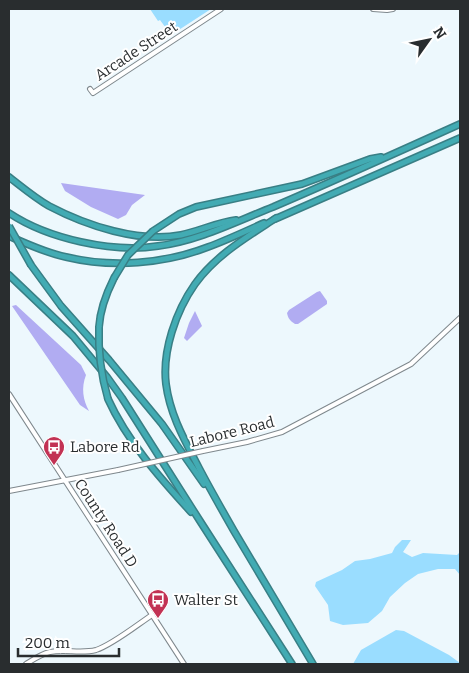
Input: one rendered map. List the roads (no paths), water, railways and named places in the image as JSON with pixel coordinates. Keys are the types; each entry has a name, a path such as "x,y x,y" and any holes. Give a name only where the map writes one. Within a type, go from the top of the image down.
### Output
{"highway":[{"path":"9,213 20,221 50,233 85,243 123,248 157,246 189,240 244,219 460,124"},
{"path":"9,236 35,248 65,257 99,263 131,263 168,259 207,248 460,138"},
{"path":"200,522 133,442 108,399 99,359 98,328 102,305 114,278 128,255 153,231 179,214 196,207 302,184 370,159 389,156"},
{"path":"9,177 48,205 79,220 136,236 180,235 231,220 244,219"},
{"path":"276,218 225,252 195,284 181,307 172,332 167,356 166,383 177,427 218,503 313,664"},
{"path":"9,226 31,265 61,306 162,424 218,503"},
{"path":"9,275 73,336 107,377 292,664"}],"street":[{"name":"Arcade Street","path":"90,90 93,93 221,9"},
{"path":"372,9 393,9"},
{"name":"Labore Road","path":"9,491 118,470 247,442 282,432 411,364 460,318"},
{"name":"County Road D","path":"9,394 184,664"},
{"path":"26,664 39,656 51,652 88,652 100,649 152,615"}],"place":[{"name":"Labore Rd","path":"54,466"},
{"name":"Walter St","path":"158,619"}]}
